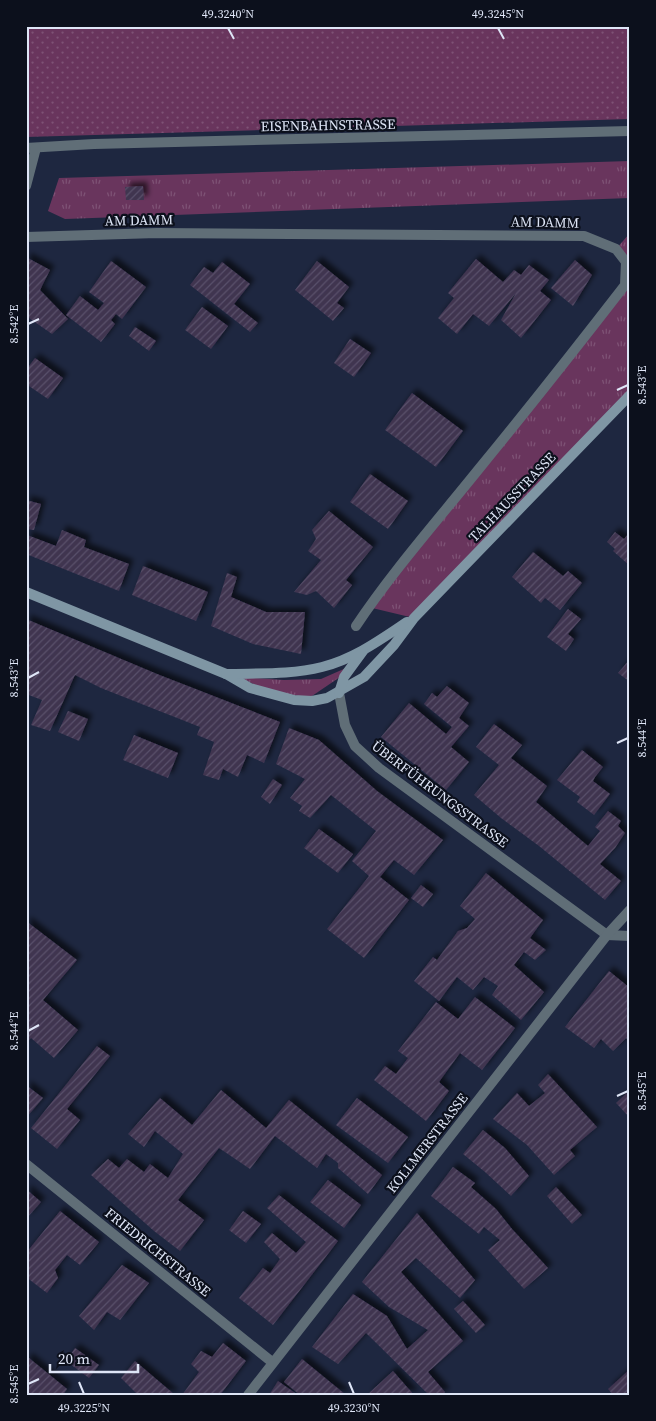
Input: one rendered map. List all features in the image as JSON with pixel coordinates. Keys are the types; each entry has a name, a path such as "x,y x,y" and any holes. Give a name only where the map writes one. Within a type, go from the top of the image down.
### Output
{"main road":[{"name":"TALHAUSSTRASSE","path":"339,693 364,677 394,645 414,618 630,395"},
{"path":"26,592 226,674 250,688 294,700 312,701 339,693 344,678 364,650"},
{"name":"TALHAUSSTRASSE","path":"364,650 414,618"},
{"path":"226,674 300,671 323,667 364,650"}],"street":[{"name":"EISENBAHNSTRASSE","path":"31,148 94,144 630,131"},
{"path":"26,186 31,148"},
{"name":"AM DAMM","path":"26,237 157,233 584,236 616,249 626,262 625,285 537,399 368,607 356,626"},
{"name":"ÜBERFÜHRUNGSSTRASSE","path":"339,693 345,725 355,746 379,768 607,936"},
{"name":"KOLLMERSTRASSE","path":"248,1395 607,936 630,910"},
{"path":"607,936 630,936"},
{"name":"FRIEDRICHSTRASSE","path":"26,1164 272,1362"}],"green space":[{"path":"26,26 630,26 630,119 26,137"},
{"path":"630,161 630,198 65,219 48,211 59,178"},
{"path":"630,233 630,395 414,618 368,607 625,285 626,262 616,249"},
{"path":"346,668 343,675 312,696 303,697 266,690 239,677 284,680 321,679"}],"building":[{"path":"143,186 144,200 126,200 125,187"},
{"path":"26,257 50,270 40,290 68,319 52,334 26,316"},
{"path":"476,259 503,282 514,270 521,275 529,265 549,280 540,291 551,300 521,338 501,320 516,293 489,326 473,314 457,334 438,318 454,298 448,293"},
{"path":"575,260 592,275 573,306 551,288"},
{"path":"111,261 146,287 122,319 116,314 111,320 115,324 101,342 66,315 80,296 98,310 104,303 89,292"},
{"path":"317,261 349,287 337,303 344,308 333,321 295,290"},
{"path":"222,262 250,284 234,304 258,323 250,332 190,285 204,267 213,273"},
{"path":"202,307 228,326 211,349 185,330"},
{"path":"135,327 156,341 149,351 129,336"},
{"path":"350,339 371,353 354,377 334,363"},
{"path":"35,358 63,378 48,399 26,384 26,370"},
{"path":"412,393 463,431 436,467 385,430"},
{"path":"370,474 408,501 388,529 350,502"},
{"path":"26,500 41,504 34,530 26,529"},
{"path":"329,511 373,547 346,580 352,585 334,608 316,591 307,595 294,592 321,560 308,551 316,539 312,530"},
{"path":"62,530 86,540 84,547 129,564 119,591 26,554 27,535 56,546"},
{"path":"615,532 624,539 630,532 630,566 613,551 615,549 607,542"},
{"path":"533,552 563,576 568,571 582,583 560,610 545,598 541,603 512,577"},
{"path":"143,566 208,592 196,621 132,595"},
{"path":"227,573 237,577 231,597 266,612 305,612 301,654 253,644 211,626"},
{"path":"568,609 581,619 568,634 574,639 566,651 547,637"},
{"path":"26,619 157,674 280,722 264,763 247,755 238,777 223,769 219,780 203,775 214,742 197,735 200,727 101,688 75,675 50,731 31,725 42,700 26,694"},
{"path":"630,659 630,682 618,673"},
{"path":"447,686 469,703 459,718 469,726 451,747 469,762 446,790 381,737 409,703 446,734 452,727 424,704 432,693 437,697"},
{"path":"68,711 88,719 79,741 58,732"},
{"path":"494,724 522,745 511,758 547,786 536,802 588,846 600,831 595,827 608,811 621,821 618,826 625,833 615,848 600,864 621,881 605,900 474,795 499,765 476,747"},
{"path":"289,728 319,740 377,791 443,840 414,875 394,860 380,877 409,900 364,958 327,929 369,876 352,861 376,831 331,795 310,818 299,811 302,806 290,798 305,779 276,764"},
{"path":"134,735 178,753 168,778 123,760"},
{"path":"582,750 603,767 593,781 610,794 594,815 577,802 580,797 557,780"},
{"path":"273,779 282,785 270,804 261,797"},
{"path":"319,829 353,854 338,873 304,848"},
{"path":"486,873 543,920 530,938 546,950 535,960 524,952 514,965 544,992 521,1020 492,995 498,986 484,977 473,990 457,977 439,1001 414,981 433,957 437,960 458,931 467,928 475,919 460,906"},
{"path":"421,885 433,894 423,907 411,898"},
{"path":"26,921 77,960 43,1000 78,1030 54,1058 31,1038 26,1044"},
{"path":"609,971 630,988 630,1042 626,1038 613,1051 601,1039 594,1048 565,1027"},
{"path":"475,997 515,1028 482,1070 460,1053 439,1082 449,1091 426,1121 374,1080 385,1066 396,1074 408,1058 398,1051 436,1002 458,1019"},
{"path":"97,1046 110,1056 67,1109 80,1120 57,1149 31,1128"},
{"path":"548,1074 597,1127 570,1150 575,1156 554,1175 527,1145 493,1119 517,1093 529,1106 545,1093 538,1085"},
{"path":"26,1085 43,1098 26,1118"},
{"path":"221,1090 266,1128 289,1100 382,1175 368,1194 338,1168 338,1163 326,1154 317,1168 275,1136 250,1169 219,1148 178,1200 204,1220 180,1251 154,1231 91,1175 108,1159 119,1168 127,1159 144,1172 150,1164 168,1178 183,1154 155,1131 144,1147 128,1134 160,1098 192,1125"},
{"path":"630,1090 630,1118 616,1103"},
{"path":"357,1098 408,1137 388,1163 336,1125"},
{"path":"483,1130 505,1148 529,1176 511,1196 463,1154"},
{"path":"453,1167 475,1183 471,1187 496,1209 548,1268 524,1289 488,1250 500,1240 484,1227 479,1234 431,1196"},
{"path":"328,1180 361,1205 344,1228 310,1202"},
{"path":"556,1187 582,1215 572,1224 547,1196"},
{"path":"26,1189 41,1202 26,1219"},
{"path":"279,1195 338,1241 273,1325 239,1298 263,1268 270,1273 280,1259 264,1242 272,1233 296,1253 306,1242 267,1208"},
{"path":"60,1211 99,1242 80,1265 67,1255 55,1270 58,1278 47,1293 26,1277 26,1253"},
{"path":"243,1211 261,1224 246,1243 229,1230"},
{"path":"417,1213 475,1280 460,1298 416,1258 401,1272 463,1341 428,1372 445,1392 442,1395 429,1395 366,1333 338,1364 312,1347 353,1294 387,1316 407,1349 428,1330 389,1307 362,1282"},
{"path":"122,1265 149,1283 120,1320 107,1312 94,1330 79,1316"},
{"path":"463,1301 485,1325 476,1333 454,1309"},
{"path":"223,1343 246,1361 220,1395 182,1395 199,1372 191,1364 201,1351 212,1357"},
{"path":"75,1348 99,1365 89,1378 66,1361"},
{"path":"29,1358 67,1389 63,1395 26,1395 26,1359"},
{"path":"302,1359 346,1395 300,1395 284,1382"},
{"path":"135,1361 175,1395 138,1395 121,1378"},
{"path":"630,1369 630,1395 613,1395 608,1389"},
{"path":"393,1371 414,1395 367,1395"},
{"path":"278,1381 298,1395 269,1395"}]}
